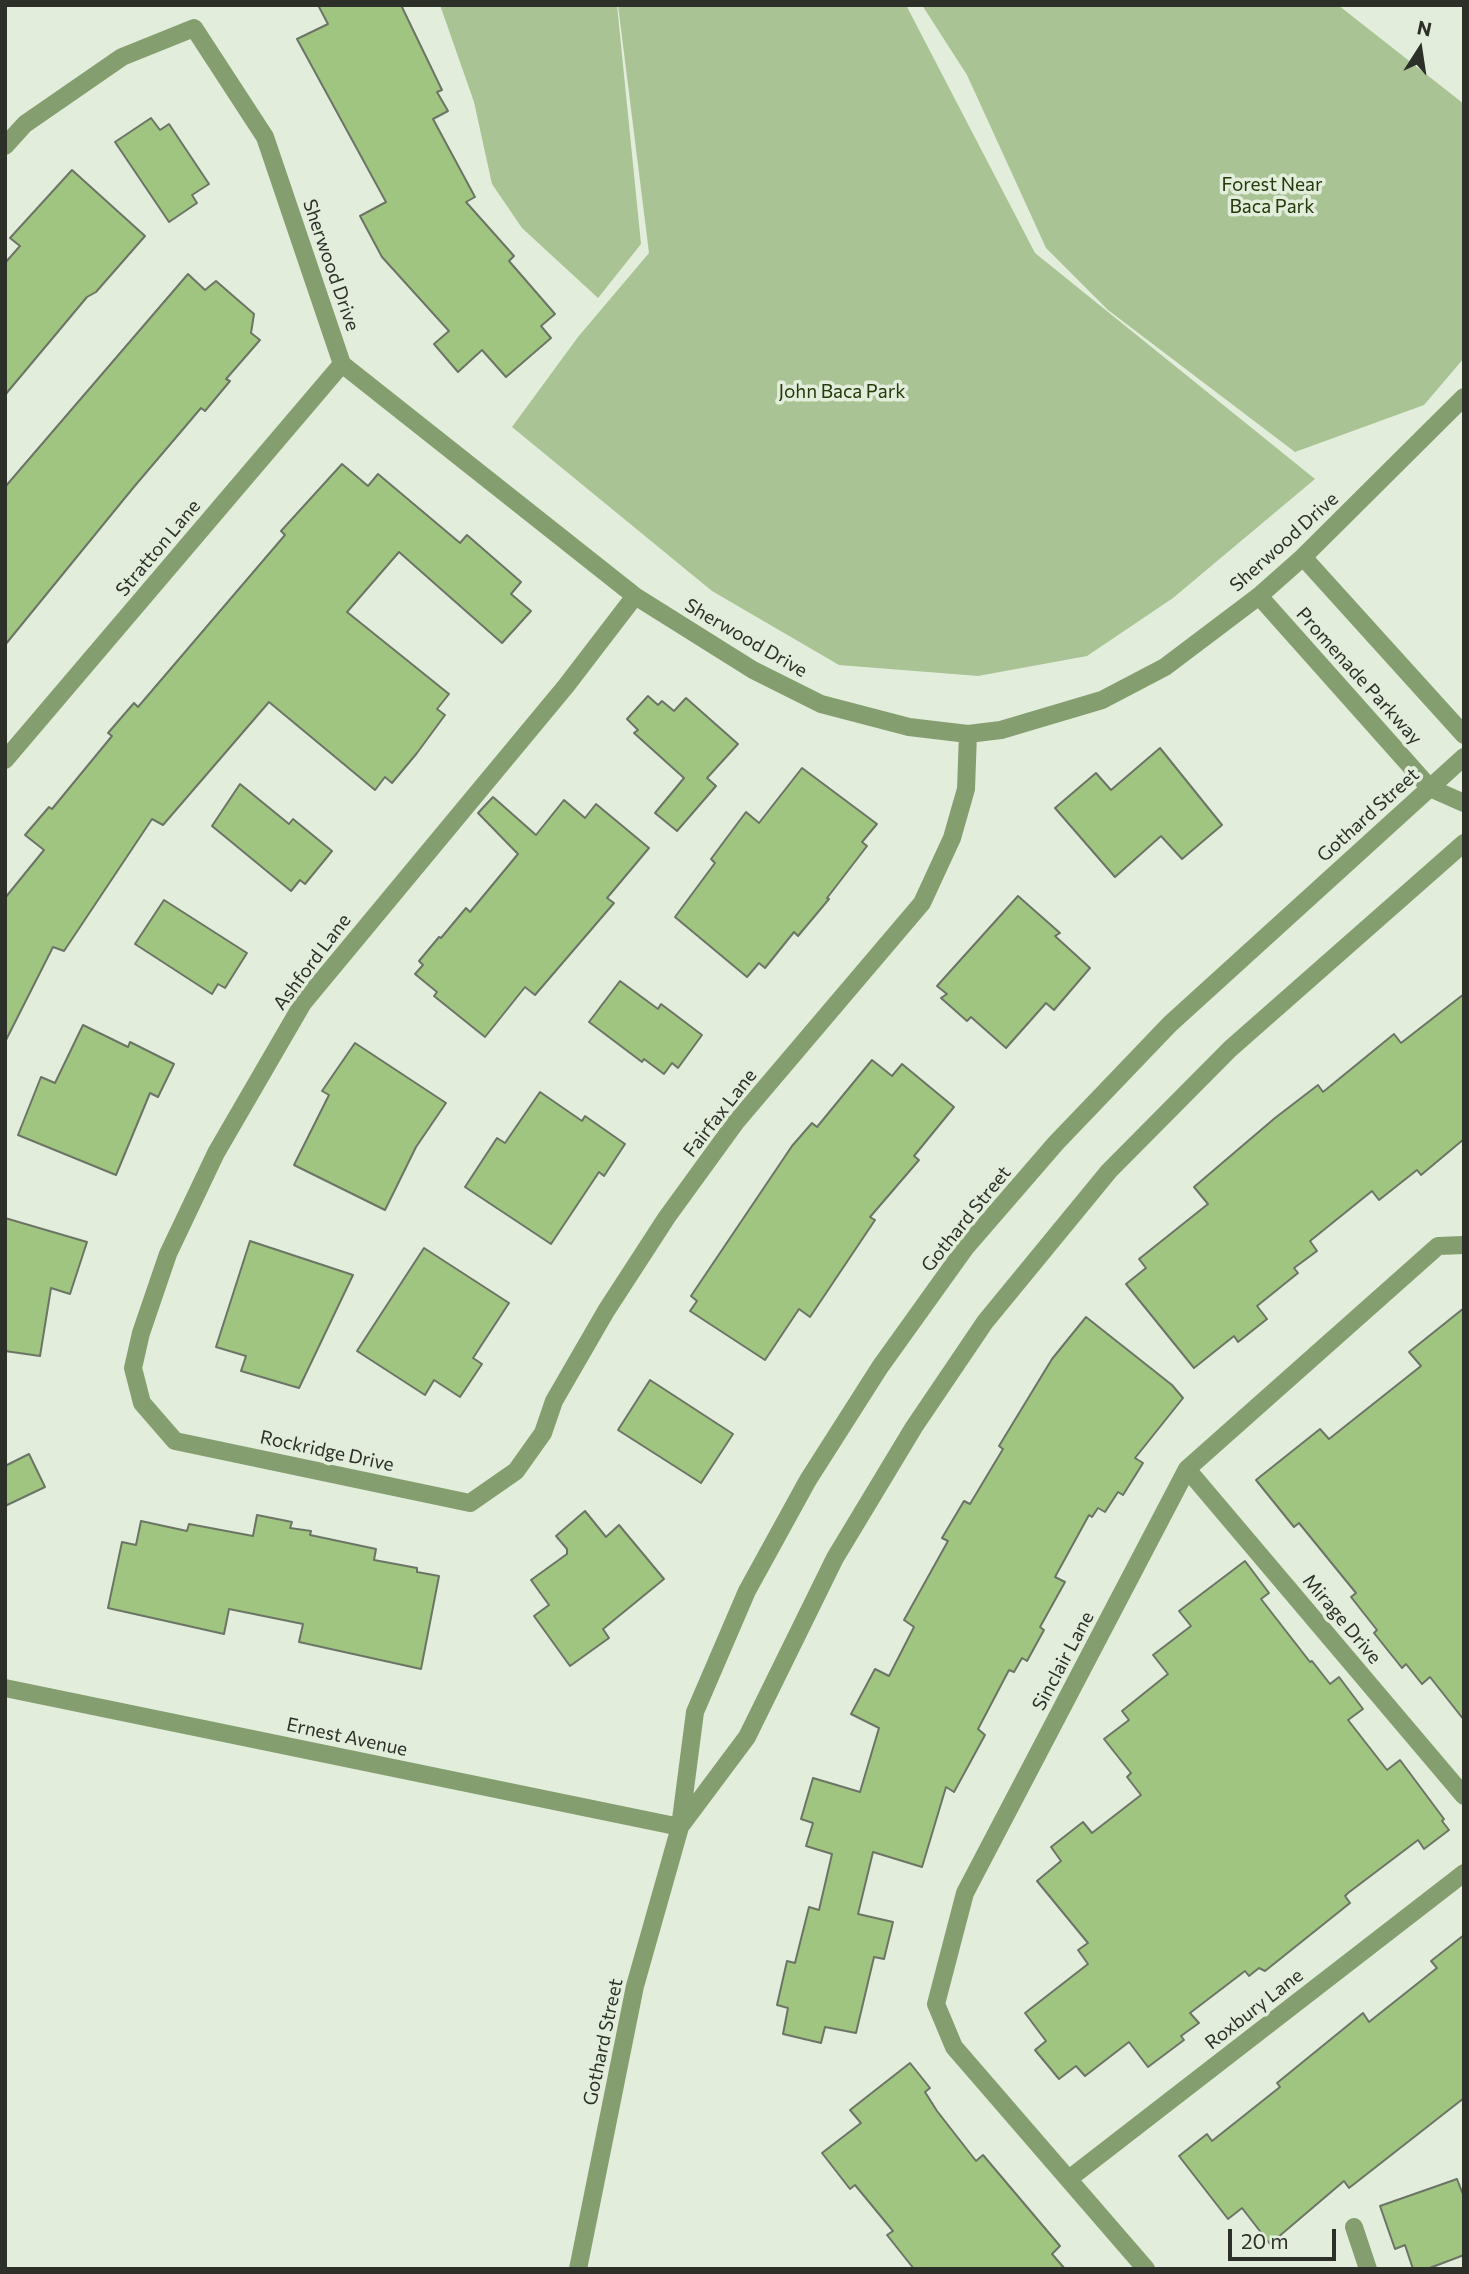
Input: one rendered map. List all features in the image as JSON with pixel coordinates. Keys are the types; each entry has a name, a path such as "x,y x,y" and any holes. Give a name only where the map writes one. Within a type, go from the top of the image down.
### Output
{"street":[{"name":"Sherwood Drive","path":"5,146 25,124 122,57 194,28 265,137 342,364 635,596 753,670 821,704 909,727 968,734 1001,730 1102,700 1165,667 1259,596 1303,557 1464,397"},
{"name":"Stratton Lane","path":"5,760 342,364"},
{"name":"Promenade Parkway","path":"1303,557 1464,735"},
{"name":"Ashford Lane","path":"175,1441 142,1403 133,1368 141,1333 168,1254 216,1153 303,1003 566,686 635,596"},
{"name":"Promenade Parkway","path":"1259,596 1430,788 1464,803"},
{"name":"Fairfax Lane","path":"470,1503 516,1471 542,1433 554,1401 606,1311 667,1217 736,1122 922,903 952,838 966,789 968,734"},
{"name":"Gothard Street","path":"578,2269 635,1986 680,1827 695,1712 747,1591 808,1480 880,1367 966,1247 1055,1143 1170,1024 1464,757"},
{"name":"Gothard Street","path":"680,1827 747,1737 835,1558 914,1427 985,1322 1109,1171 1230,1049 1464,843"},
{"name":"Sinclair Lane","path":"1146,2269 954,2047 936,2004 965,1893 1187,1469 1438,1246 1463,1245"},
{"name":"Rockridge Drive","path":"175,1441 470,1503"},
{"name":"Mirage Drive","path":"1187,1469 1464,1796"},
{"name":"Ernest Avenue","path":"5,1688 680,1827"},
{"name":"Roxbury Lane","path":"1070,2178 1464,1872"},
{"path":"1354,2227 1368,2269"}],"green space":[{"path":"440,5 617,5 641,244 501,420 598,298 522,228 492,184 474,102"},
{"name":"John Baca Park","path":"618,5 906,5 1035,253 1315,479 1173,598 1087,656 978,676 839,665 712,591 512,427 578,337 649,253"},
{"name":"Forest Near Baca Park","path":"922,5 1338,5 1464,104 1464,358 1424,405 1295,452 1108,310 1046,248 967,75"}],"building":[{"path":"318,5 401,5 442,90 437,92 448,111 433,119 475,197 466,202 514,256 509,261 555,314 541,326 551,338 506,377 482,350 458,372 434,344 449,331 382,257 360,216 386,202 297,39 328,24"},
{"path":"151,118 160,130 169,124 209,184 192,195 197,203 169,222 115,142"},
{"path":"72,170 145,236 96,292 87,297 5,395 5,263 20,246 10,238"},
{"path":"188,274 205,290 216,281 254,314 251,333 260,340 226,379 230,381 205,411 201,408 5,645 5,487"},
{"path":"342,464 368,486 378,474 460,543 467,535 521,582 511,594 531,611 502,643 399,552 347,612 449,694 437,709 445,715 417,753 392,783 385,777 375,790 269,702 163,825 152,819 64,951 53,947 5,1042 5,898 44,850 25,835 49,807 52,809 112,736 108,733 134,703 138,707 285,535 281,531"},
{"path":"648,696 658,705 662,701 674,711 686,698 738,744 707,778 716,786 677,831 655,813 684,778 634,733 638,730 627,719"},
{"path":"1160,748 1222,825 1182,859 1161,836 1115,877 1055,808 1096,773 1111,790"},
{"path":"802,768 877,824 862,842 867,846 798,936 794,932 765,968 759,963 747,977 675,917 715,863 711,859 746,812 759,823"},
{"path":"240,784 289,824 293,819 332,851 305,884 300,880 291,891 212,826"},
{"path":"493,797 536,835 564,800 585,818 596,804 649,848 607,898 614,903 535,995 525,987 485,1037 434,996 437,992 415,974 423,965 419,961 439,937 441,938 466,908 470,912 518,854 478,813"},
{"path":"1018,896 1060,933 1055,936 1090,968 1054,1010 1046,1003 1006,1048 971,1017 967,1021 941,998 947,994 937,986"},
{"path":"164,900 247,953 225,988 218,984 212,994 135,944"},
{"path":"620,981 658,1009 661,1004 702,1035 678,1068 672,1063 664,1074 644,1059 642,1062 589,1022"},
{"path":"1464,994 1464,1139 1421,1175 1417,1170 1379,1200 1372,1191 1310,1241 1317,1251 1294,1268 1298,1273 1257,1306 1267,1319 1238,1342 1234,1336 1194,1368 1126,1284 1146,1268 1139,1259 1208,1204 1194,1187 1275,1118 1318,1085 1323,1092 1394,1034 1401,1043"},
{"path":"83,1025 128,1047 130,1042 174,1064 158,1097 150,1093 116,1175 18,1135 41,1077 55,1083"},
{"path":"355,1043 446,1103 416,1147 385,1210 294,1165 329,1095 322,1091"},
{"path":"872,1060 892,1076 902,1064 954,1107 914,1156 919,1160 870,1217 875,1220 810,1317 799,1309 765,1360 690,1311 697,1301 691,1296 792,1146 812,1123 817,1127"},
{"path":"540,1092 582,1121 585,1116 625,1144 604,1176 599,1172 551,1244 465,1187 497,1138 505,1143"},
{"path":"5,1218 87,1242 70,1294 51,1288 40,1356 5,1351"},
{"path":"250,1241 353,1275 299,1388 241,1371 246,1356 216,1347"},
{"path":"424,1248 509,1303 473,1358 482,1364 460,1397 434,1380 425,1395 357,1351"},
{"path":"1464,1308 1464,1720 1430,1677 1422,1684 1406,1664 1402,1668 1374,1633 1377,1630 1351,1597 1356,1593 1299,1523 1294,1527 1256,1480 1320,1429 1329,1439 1421,1366 1409,1352"},
{"path":"1086,1317 1172,1385 1183,1398 1135,1458 1143,1463 1123,1495 1118,1492 1105,1512 1098,1508 1092,1517 1089,1515 1055,1577 1065,1582 1040,1627 1044,1630 1027,1661 1022,1658 1014,1672 1009,1670 978,1729 985,1735 954,1792 946,1787 922,1867 873,1852 858,1914 893,1922 884,1959 874,1957 856,2033 825,2027 821,2043 783,2034 788,2008 777,2005 787,1961 795,1963 809,1907 819,1910 832,1854 806,1846 813,1823 801,1819 813,1778 860,1792 879,1728 851,1714 875,1669 889,1676 914,1627 904,1620 948,1541 942,1538 964,1501 970,1504 1003,1449 999,1446 1052,1359"},
{"path":"650,1380 733,1434 701,1483 618,1430"},
{"path":"29,1454 45,1487 5,1506 5,1466"},
{"path":"585,1511 606,1537 619,1525 664,1579 603,1629 609,1638 570,1666 534,1616 549,1605 531,1580 567,1554 567,1549 556,1536"},
{"path":"257,1515 292,1522 290,1528 311,1531 310,1535 376,1549 374,1560 417,1568 417,1572 439,1576 421,1669 299,1642 303,1624 229,1609 224,1634 108,1608 122,1542 136,1545 141,1521 187,1531 189,1524 253,1536"},
{"path":"1245,1561 1269,1593 1261,1599 1310,1662 1312,1661 1330,1684 1339,1677 1363,1709 1348,1720 1387,1770 1400,1760 1444,1819 1442,1821 1449,1830 1424,1849 1418,1840 1348,1893 1345,1896 1350,1903 1265,1971 1259,1968 1249,1976 1245,1971 1190,2013 1199,2023 1181,2036 1184,2040 1148,2067 1129,2042 1085,2076 1076,2066 1059,2079 1035,2050 1046,2041 1025,2013 1088,1964 1078,1950 1088,1943 1037,1881 1061,1861 1051,1847 1083,1822 1092,1833 1141,1795 1127,1777 1131,1773 1104,1739 1129,1720 1122,1711 1168,1674 1153,1655 1191,1626 1179,1611"},
{"path":"1464,1935 1464,2098 1349,2188 1344,2181 1270,2244 1242,2208 1228,2219 1179,2156 1207,2134 1212,2141 1280,2087 1277,2083 1363,2013 1369,2022 1437,1968 1431,1961"},
{"path":"910,2063 930,2088 925,2092 937,2111 976,2161 983,2155 1060,2246 1052,2254 1065,2269 914,2269 887,2235 893,2231 855,2185 850,2189 822,2153 861,2123 850,2110"},
{"path":"1457,2179 1464,2197 1464,2255 1427,2269 1413,2269 1405,2245 1395,2249 1380,2206"}]}
